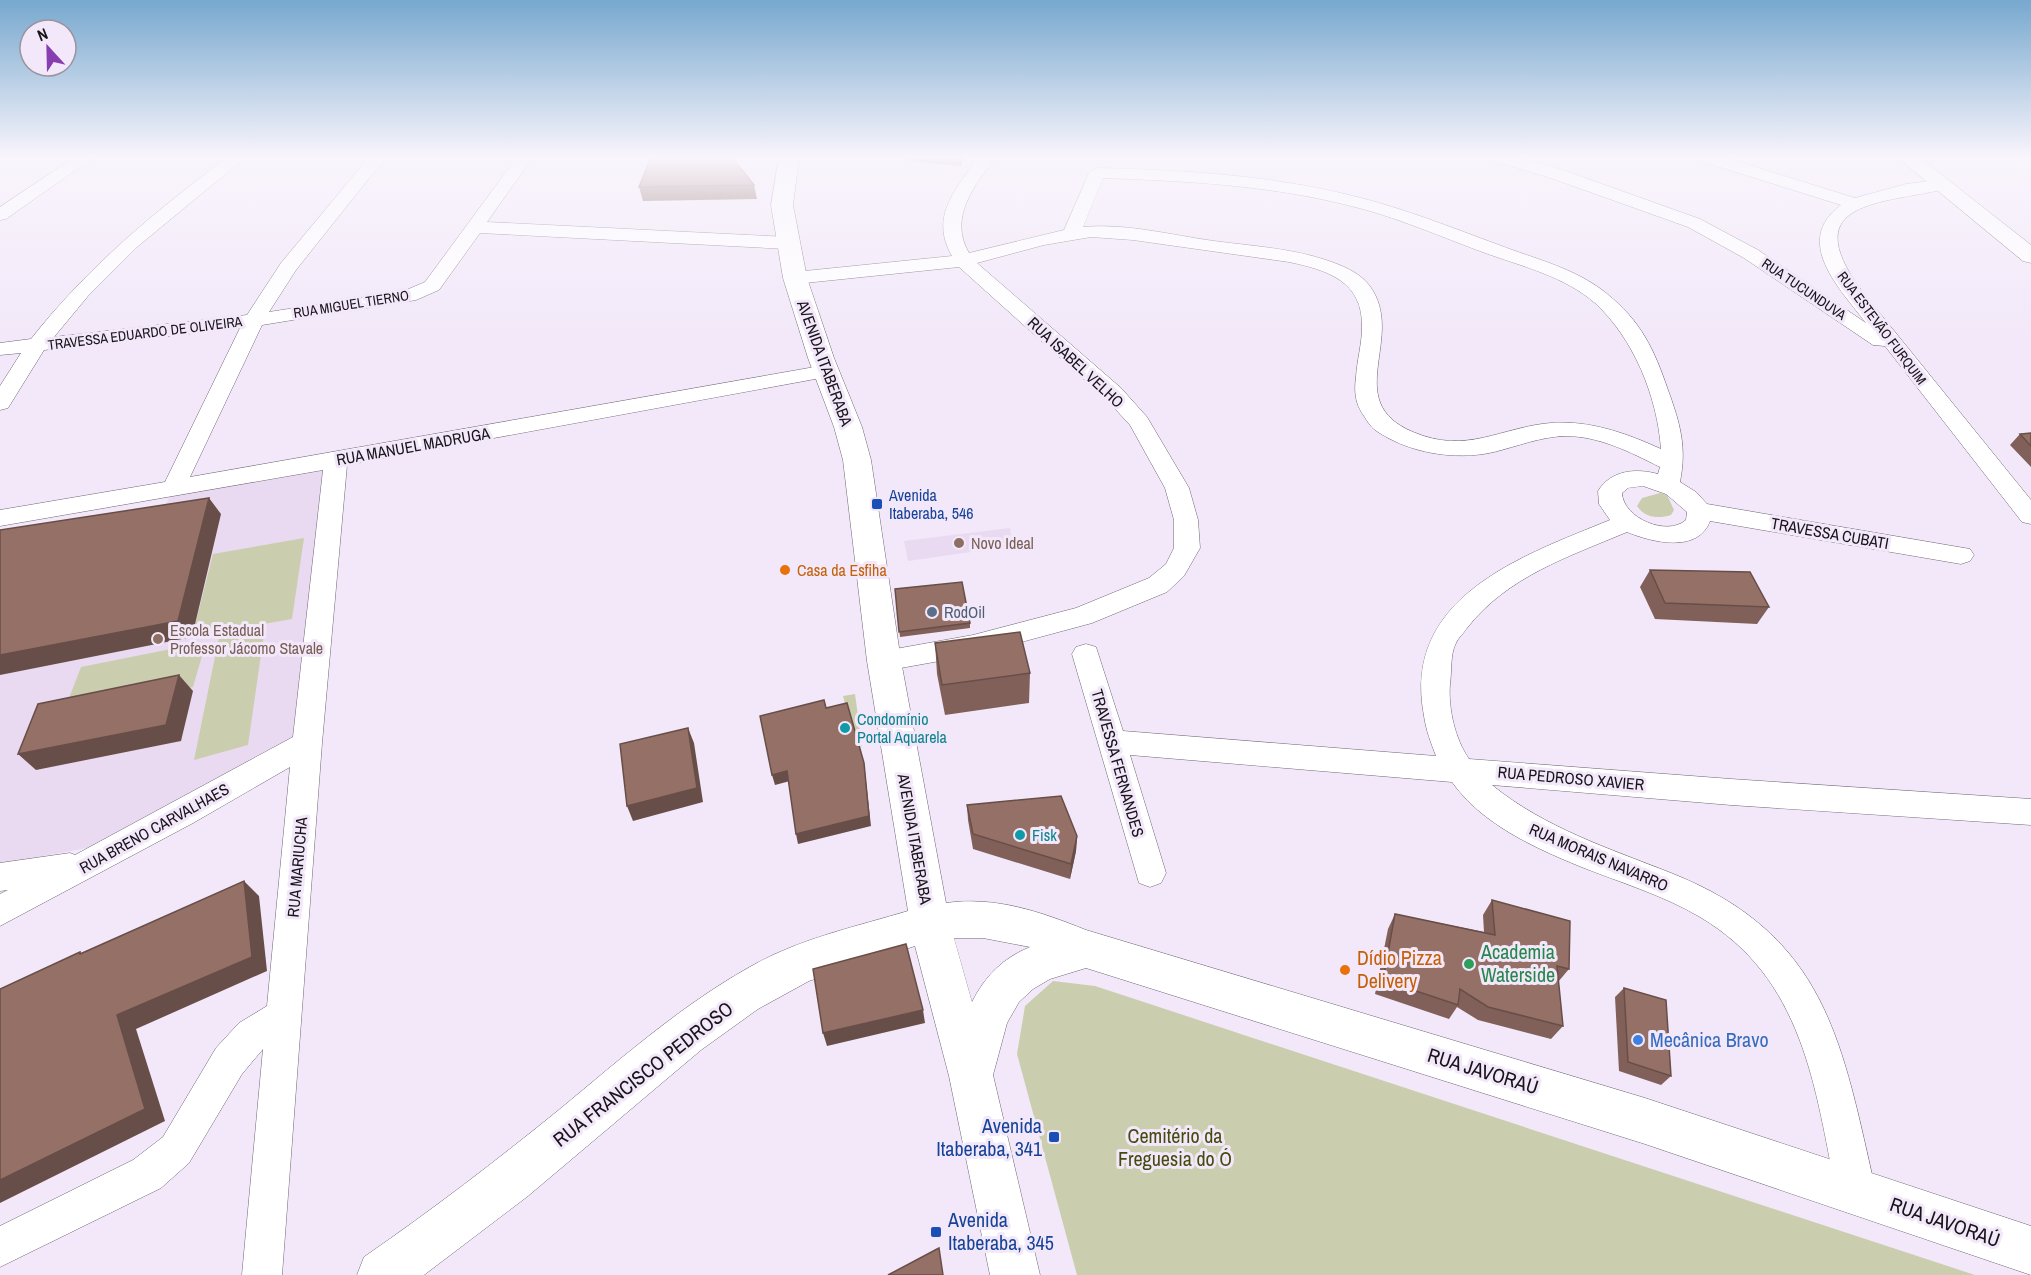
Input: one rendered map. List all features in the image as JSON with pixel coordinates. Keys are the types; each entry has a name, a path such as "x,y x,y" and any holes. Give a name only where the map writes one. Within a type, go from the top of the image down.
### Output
{"main road":[{"name":"AVENIDA ITABERABA","path":"784,216 795,278 826,371 848,427 857,460 884,661 930,924 971,1076 1015,1275"},
{"path":"1981,216 2031,241"},
{"path":"1981,216 2031,256"},
{"name":"RUA JAVORAÚ","path":"930,924 969,919 1004,922 1041,931 1086,949 1645,1120 2031,1251"},
{"name":"RUA FRANCISCO PEDROSO","path":"382,1275 533,1161 722,1008 774,976 824,957 930,924"},
{"path":"971,1076 982,1029 994,999 1018,974 1052,956 1086,949"}],"street":[{"path":"0,403 36,346 68,307 113,261 163,216"},
{"path":"173,489 254,320 288,267 329,216"},
{"name":"RUA MIGUEL TIERNO","path":"254,320 399,298 424,291 432,286 483,216"},
{"name":"RUA ISABEL VELHO","path":"884,661 973,645 1083,616 1158,585 1175,570 1187,548 1186,520 1177,488 1139,422 1113,393 963,260 953,246 950,230 951,216"},
{"path":"1071,234 1078,216"},
{"path":"1405,216 1552,271 1582,284 1600,298 1622,320 1643,349 1663,405 1674,445 1671,474"},
{"name":"RUA TUCUNDUVA","path":"1676,216 1694,223 1751,254 1901,356"},
{"name":"RUA ESTEVÃO FURQUIM","path":"1836,216 1828,228 1828,247 1836,266 1854,294 1901,356 2031,516"},
{"path":"476,227 788,243"},
{"path":"795,278 963,260 1071,234 1113,233 1316,263 1350,278 1360,288 1368,302 1371,315 1364,393 1371,414 1387,429 1405,438 1448,447 1471,448 1527,434 1581,429 1631,444 1671,474 1699,511 1698,523 1688,532 1669,535 1648,531 1627,522 1612,506 1610,491 1621,481 1671,474"},
{"name":"TRAVESSA EDUARDO DE OLIVEIRA","path":"0,349 254,320"},
{"name":"RUA MANUEL MADRUGA","path":"0,518 826,371"},
{"name":"RUA MARIUCHA","path":"262,1275 307,743 336,460"},
{"name":"TRAVESSA CUBATI","path":"1699,511 1961,555"},
{"name":"RUA MORAIS NAVARRO","path":"1627,522 1533,563 1498,581 1470,607 1442,643 1435,694 1441,734 1457,768 1488,801 1522,825 1696,898 1736,922 1767,952 1796,991 1814,1028 1828,1071 1856,1192"},
{"name":"TRAVESSA FERNANDES","path":"1086,654 1150,873"},
{"name":"RUA PEDROSO XAVIER","path":"1112,742 1457,768 1731,792 2031,812"},
{"name":"RUA BRENO CARVALHAES","path":"0,911 92,863 307,743"},
{"path":"0,877 92,863"},
{"path":"0,1247 147,1174 176,1150 229,1061 252,1035 284,1016"}],"shaded area":[{"name":"Escola Estadual Professor Jácomo Stavale","path":"327,458 312,729 119,842 0,864 0,549 157,525 173,489"},
{"name":"Novo Ideal","path":"1010,528 1013,546 908,561 904,541"}],"green space":[{"path":"1660,493 1667,495 1674,510 1671,515 1652,516 1644,513 1637,506 1642,498"},
{"path":"304,538 292,619 192,637 213,554"},
{"path":"265,627 248,745 194,760 219,637"},
{"path":"206,642 193,687 64,711 81,667"},
{"path":"855,694 862,746 857,748 843,696"},
{"name":"Cemitério da Freguesia do Ó","path":"1053,981 1095,986 1975,1275 1077,1275 1017,1054 1025,1006"}],"building":[{"path":"2031,433 2031,446 2020,434"},
{"path":"209,498 178,621 0,655 0,530"},
{"path":"1650,570 1750,572 1769,607 1665,603"},
{"name":"RodOil","path":"962,582 970,623 899,632 895,589"},
{"path":"1020,632 1030,673 942,685 935,643"},
{"path":"179,675 166,725 18,754 38,704"},
{"path":"824,700 826,708 847,703 864,763 869,816 796,834 787,771 772,775 760,716"},
{"path":"688,728 697,788 627,806 620,744"},
{"name":"Fisk","path":"1061,796 1077,836 1071,864 973,834 967,805"},
{"path":"244,881 252,957 117,1015 145,1109 0,1180 0,989"},
{"name":"Academia Waterside","path":"1492,900 1570,921 1569,969 1557,966 1563,1026 1488,1007 1460,989 1458,1005 1383,980 1395,914 1495,935"},
{"path":"906,944 923,1010 823,1033 813,969"},
{"name":"Mecânica Bravo","path":"1624,988 1666,1000 1671,1076 1628,1062"},
{"path":"939,1248 943,1275 888,1275"}],"place":[{"name":"Avenida Itaberaba, 546","path":"877,504"},
{"name":"Novo Ideal","path":"959,543"},
{"name":"Casa da Esfiha","path":"785,570"},
{"name":"RodOil","path":"932,612"},
{"name":"Escola Estadual Professor Jácomo Stavale","path":"158,639"},
{"name":"Condomínio Portal Aquarela","path":"845,728"},
{"name":"Fisk","path":"1020,835"},
{"name":"Academia Waterside","path":"1469,964"},
{"name":"Dídio Pizza Delivery","path":"1345,970"},
{"name":"Mecânica Bravo","path":"1638,1040"},
{"name":"Avenida Itaberaba, 341","path":"1054,1137"},
{"name":"Avenida Itaberaba, 345","path":"936,1232"}]}
